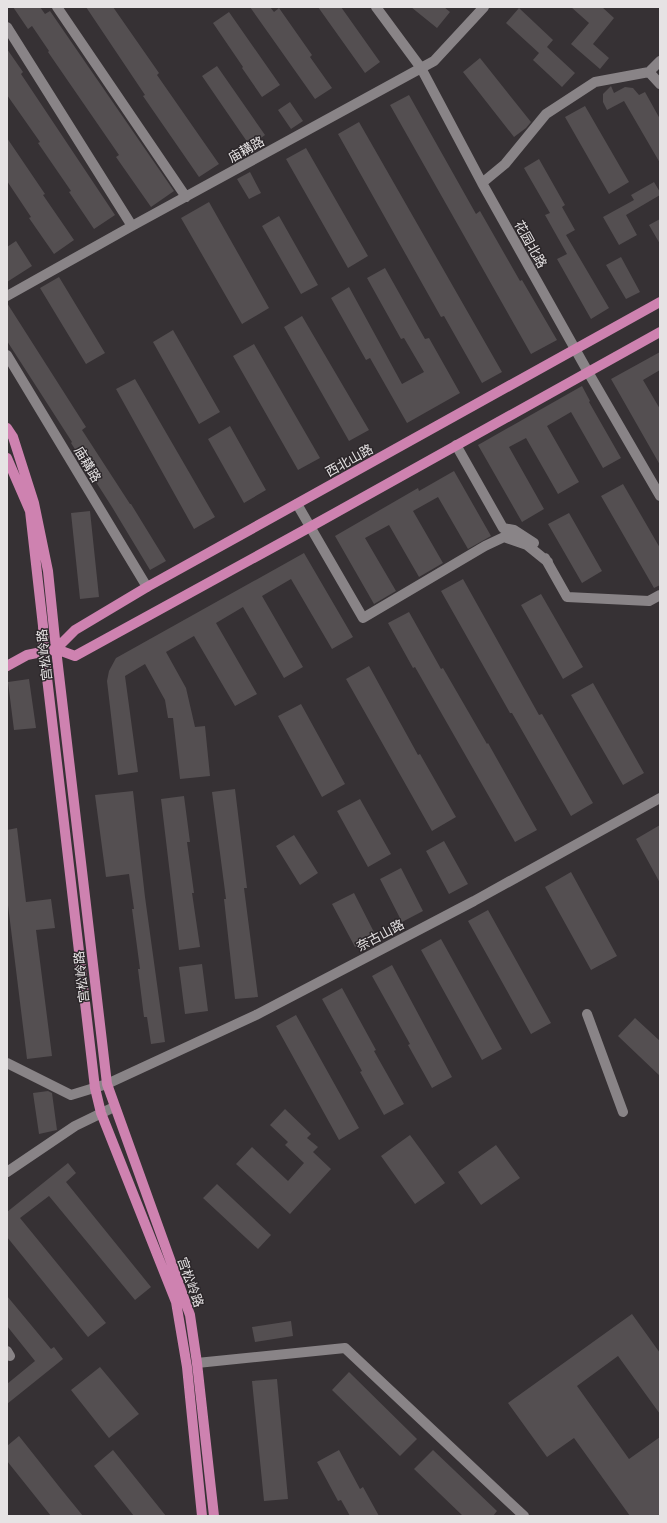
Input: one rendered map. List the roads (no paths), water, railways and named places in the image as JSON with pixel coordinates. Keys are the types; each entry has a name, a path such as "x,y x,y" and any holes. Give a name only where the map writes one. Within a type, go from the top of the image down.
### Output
{"main road":[{"name":"西北山路","path":"56,649 75,630 147,587 660,302"},
{"path":"7,666 27,655 56,649 75,656 660,332"},
{"name":"宫松岭路","path":"7,428 13,437 34,503 48,571 107,1084 190,1315 197,1363 214,1516"},
{"path":"7,458 30,511 43,626 44,652 95,1088 101,1113 176,1302 187,1367 202,1516"}],"street":[{"path":"57,7 186,197"},
{"name":"花园北路","path":"376,7 421,68 482,183 588,372 660,496"},
{"name":"庙耩路","path":"7,296 434,61 484,7"},
{"path":"7,27 132,226"},
{"path":"482,183 505,164 546,114 595,82 649,72 660,61"},
{"path":"649,72 660,84"},
{"name":"庙耩路","path":"7,355 147,587"},
{"path":"456,445 503,528 514,530 534,542 548,562 567,597 648,601 660,595"},
{"path":"297,504 363,618 485,546 504,537 527,545 548,562"},
{"name":"奈古山路","path":"7,1063 71,1095 107,1084 256,1015 474,901 660,798"},
{"path":"587,1014 623,1112"},
{"path":"10,1169 75,1126 114,1107"},
{"path":"197,1363 345,1348 524,1516"}]}
